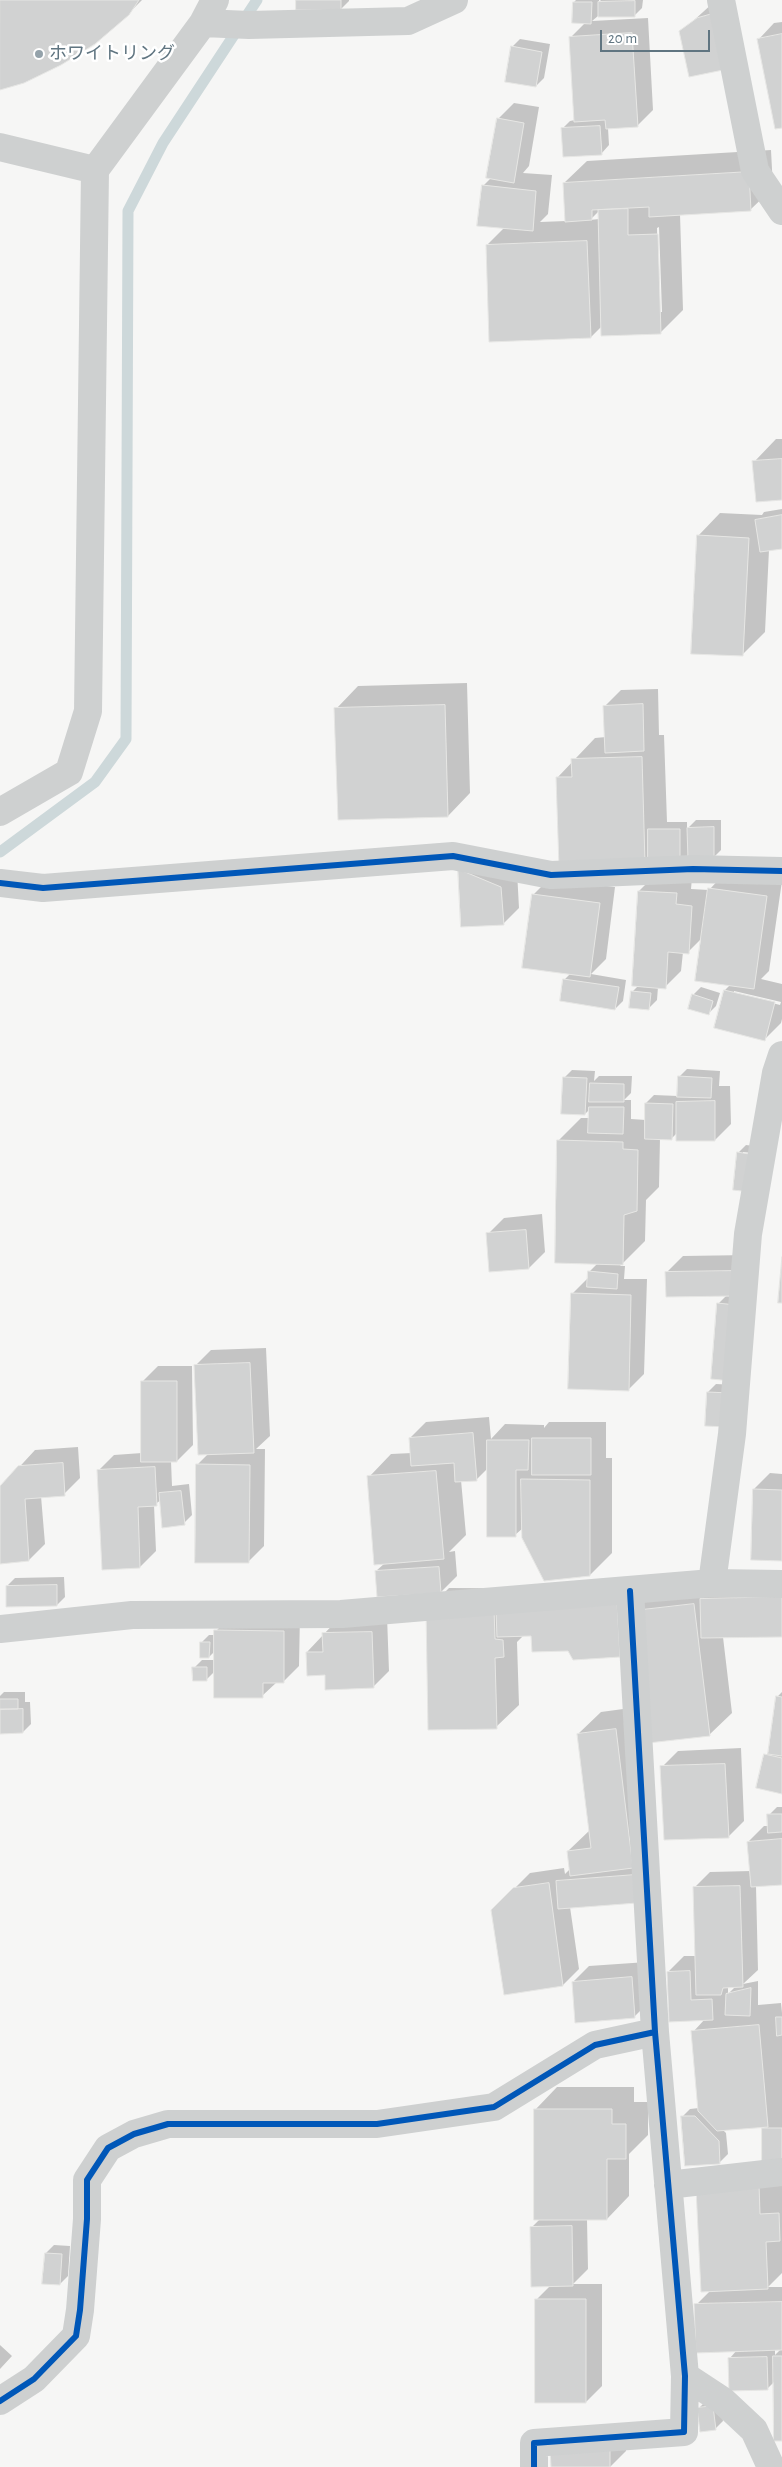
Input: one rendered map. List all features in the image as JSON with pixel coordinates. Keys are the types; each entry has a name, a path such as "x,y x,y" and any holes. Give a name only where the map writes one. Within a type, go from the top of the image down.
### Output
{"street":[{"path":"0,812 69,772 88,711 95,170 212,15 249,25 408,21 454,0"},
{"path":"721,0 755,171 782,211"},
{"path":"0,147 95,170"},
{"path":"0,883 43,888 453,856 551,876 693,868 782,871"},
{"path":"712,1583 732,1434 748,1234 776,1073 782,1055"},
{"path":"0,1629 132,1615 341,1614 630,1592 712,1583 782,1584"},
{"path":"534,2467 534,2444 684,2432 685,2376 655,2032 630,1592"},
{"path":"0,2401 34,2379 76,2336 88,2219 87,2180 108,2148 134,2134 168,2124 378,2124 494,2107 595,2045 655,2032"},
{"path":"668,2185 782,2172"},
{"path":"685,2376 723,2401 754,2430 771,2467"}],"building":[{"name":"ホワイトリング","path":"0,0 139,0 129,15 95,44 61,65 24,83 0,90"},
{"path":"296,0 341,0 341,10 296,10"},
{"path":"635,1 635,17 598,17 598,2"},
{"path":"573,2 592,2 591,24 572,23"},
{"path":"716,13 728,69 689,77 679,31 697,18"},
{"path":"632,33 638,127 606,129 605,120 574,122 569,37"},
{"path":"782,34 782,128 775,129 757,39"},
{"path":"511,46 542,52 536,87 505,82"},
{"path":"497,118 524,123 514,183 486,178"},
{"path":"600,126 602,155 563,157 561,128"},
{"path":"749,172 751,211 649,217 649,207 592,210 592,220 565,222 563,183"},
{"path":"482,185 536,191 533,231 477,226"},
{"path":"628,209 628,235 658,234 661,334 601,336 598,210"},
{"path":"587,241 591,338 489,342 486,245"},
{"path":"782,459 782,500 756,502 752,461"},
{"path":"782,515 782,549 760,552 755,520"},
{"path":"697,535 749,538 743,656 691,654"},
{"path":"643,704 644,751 605,753 603,706"},
{"path":"445,705 448,817 338,820 334,708"},
{"path":"642,757 645,864 559,867 556,777 572,777 571,759"},
{"path":"714,827 714,859 688,859 687,828"},
{"path":"648,829 680,829 680,864 648,865"},
{"path":"458,869 501,887 504,925 461,927"},
{"path":"708,888 767,896 754,989 695,981"},
{"path":"638,891 677,893 676,904 692,906 689,954 668,952 666,989 632,986"},
{"path":"532,894 600,903 590,977 522,968"},
{"path":"563,979 619,987 615,1010 560,1001"},
{"path":"724,990 775,1002 765,1041 714,1028"},
{"path":"631,991 651,993 649,1010 629,1008"},
{"path":"692,994 713,1001 709,1015 688,1009"},
{"path":"678,1076 712,1078 711,1098 677,1097"},
{"path":"563,1077 587,1078 585,1115 561,1114"},
{"path":"590,1083 624,1084 624,1102 589,1102"},
{"path":"715,1101 715,1141 676,1141 676,1102"},
{"path":"645,1103 673,1104 672,1140 645,1139"},
{"path":"589,1107 624,1107 623,1134 588,1133"},
{"path":"557,1140 623,1142 623,1149 638,1150 637,1211 624,1215 623,1265 555,1263"},
{"path":"737,1152 755,1155 750,1192 733,1190"},
{"path":"526,1230 529,1269 489,1272 486,1233"},
{"path":"782,1257 782,1303 778,1303"},
{"path":"588,1271 618,1274 617,1289 587,1287"},
{"path":"733,1271 733,1296 666,1297 665,1272"},
{"path":"571,1293 631,1295 629,1391 568,1389"},
{"path":"717,1303 736,1305 731,1381 711,1379"},
{"path":"250,1363 254,1453 198,1455 194,1365"},
{"path":"141,1381 177,1381 177,1462 141,1462"},
{"path":"707,1392 730,1393 728,1427 705,1426"},
{"path":"473,1433 477,1481 455,1482 454,1463 411,1466 409,1438"},
{"path":"532,1438 591,1438 591,1475 532,1475"},
{"path":"487,1440 529,1440 528,1470 516,1470 516,1537 487,1537"},
{"path":"63,1463 65,1496 25,1499 29,1561 0,1564 0,1486 18,1466"},
{"path":"196,1464 250,1465 249,1563 195,1563"},
{"path":"155,1467 157,1506 138,1507 140,1568 102,1570 97,1470"},
{"path":"436,1471 444,1559 374,1565 367,1476"},
{"path":"521,1479 590,1480 590,1576 544,1581 522,1538"},
{"path":"753,1489 782,1490 782,1561 751,1560"},
{"path":"181,1491 185,1525 162,1528 159,1493"},
{"path":"439,1567 441,1593 377,1597 375,1571"},
{"path":"57,1585 57,1606 6,1607 6,1586"},
{"path":"782,1597 782,1637 701,1638 700,1599"},
{"path":"617,1601 620,1657 573,1660 568,1651 532,1652 531,1636 497,1637 496,1610"},
{"path":"694,1604 710,1736 648,1743 633,1611"},
{"path":"494,1609 495,1639 503,1640 504,1657 495,1658 497,1729 428,1730 426,1610"},
{"path":"214,1630 284,1631 284,1683 263,1683 263,1698 214,1698"},
{"path":"372,1632 374,1688 325,1690 325,1675 307,1676 306,1652 323,1652 322,1633"},
{"path":"200,1642 210,1642 209,1658 200,1658"},
{"path":"192,1667 207,1667 207,1681 193,1681"},
{"path":"776,1696 782,1697 782,1756 768,1754"},
{"path":"0,1699 18,1699 18,1709 0,1709"},
{"path":"23,1709 23,1733 0,1734 0,1710"},
{"path":"616,1729 633,1868 570,1876 567,1851 591,1848 577,1734"},
{"path":"764,1754 782,1758 782,1794 756,1788"},
{"path":"725,1764 729,1838 664,1840 660,1766"},
{"path":"767,1814 782,1814 782,1832 768,1833"},
{"path":"782,1839 782,1885 751,1887 747,1842"},
{"path":"635,1875 637,1903 558,1909 556,1881"},
{"path":"549,1883 563,1986 504,1995 491,1910 513,1888"},
{"path":"740,1886 743,1987 723,1988 721,1995 696,1995 693,1887"},
{"path":"690,1971 691,2000 712,1999 713,2020 669,2022 667,1972"},
{"path":"632,1977 635,2018 575,2023 572,1982"},
{"path":"751,1988 750,2016 725,2015 726,1994"},
{"path":"776,2017 782,2017 782,2035 777,2036"},
{"path":"759,2025 768,2127 717,2131 698,2111 691,2031"},
{"path":"534,2109 612,2109 612,2124 626,2124 626,2159 607,2159 607,2220 534,2220"},
{"path":"681,2116 695,2116 719,2141 720,2164 685,2166"},
{"path":"762,2128 782,2128 782,2166 762,2166"},
{"path":"759,2185 760,2214 779,2213 780,2241 766,2242 768,2289 701,2292 696,2188"},
{"path":"572,2226 573,2286 531,2287 530,2227"},
{"path":"45,2253 62,2254 60,2285 42,2284"},
{"path":"535,2299 586,2299 586,2403 535,2403"},
{"path":"782,2302 782,2350 696,2353 694,2304"},
{"path":"773,2356 782,2356 782,2441 774,2441"},
{"path":"767,2357 768,2390 729,2391 728,2358"},
{"path":"713,2406 716,2430 700,2432 697,2408"},
{"path":"610,2447 610,2467 551,2467 550,2448"}],"waterway":[{"path":"0,852 95,782 126,739 128,211 163,143 257,0"}],"cycle path":[{"path":"0,883 43,888 453,856 551,875 693,869 782,871"},
{"path":"534,2467 534,2443 684,2432 685,2376 655,2032 630,1591"},
{"path":"0,2401 34,2379 76,2336 80,2310 87,2219 87,2180 108,2148 134,2134 168,2124 377,2124 494,2107 595,2045 655,2032"}],"place":[{"name":"ホワイトリング","path":"39,54"}]}
